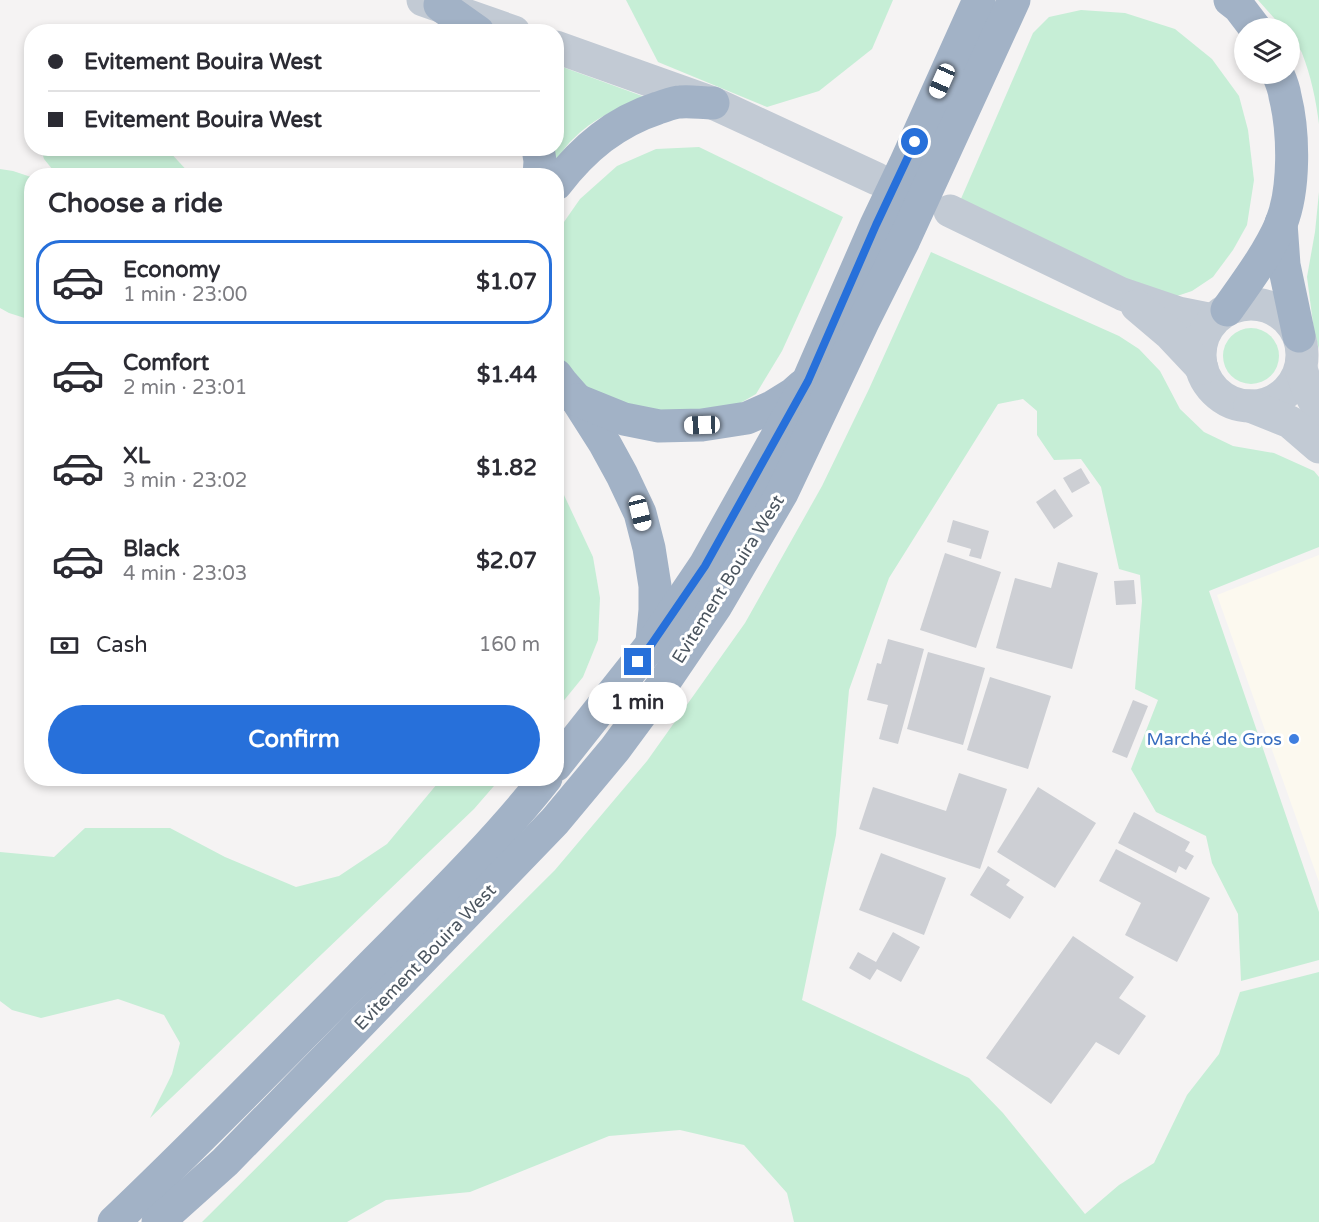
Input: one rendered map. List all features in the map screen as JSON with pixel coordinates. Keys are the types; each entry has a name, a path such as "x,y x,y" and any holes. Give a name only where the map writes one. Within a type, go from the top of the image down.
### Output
{"highway":[{"name":"Evitement Bouira West","path":"158,1222 225,1162 555,821 615,749 716,606 782,493 904,240 920,167 979,0"},
{"name":"Evitement Bouira West","path":"564,755 651,645 705,566 808,381 876,225 920,167 1014,0"},
{"path":"1230,0 1247,18"},
{"path":"432,3 465,24"},
{"path":"1220,315 1257,267 1281,224 1289,197 1292,151 1286,96 1282,84"},
{"path":"564,173 595,141 619,125 646,112 679,102 713,103"},
{"path":"1281,224 1284,265 1299,336"},
{"path":"578,400 624,419 659,426 702,425 747,418 772,407 808,381"},
{"path":"564,385 578,400 622,475 640,513 656,586 656,610 651,645"},
{"name":"Evitement Bouira West","path":"114,1222 174,1165 435,901 524,806 540,786"}],"main road":[{"path":"432,3 491,24"},
{"path":"564,50 713,103 877,179"},
{"path":"950,211 1122,294 1178,313 1220,315"},
{"path":"1122,294 1170,334 1202,368"},
{"path":"1250,406 1267,404 1282,397 1293,385 1301,369 1303,352 1299,336 1290,321 1276,310 1260,305 1243,304 1220,315 1204,335 1200,351 1202,368 1208,383 1219,395 1234,403 1250,406 1290,422 1319,447"},
{"path":"1301,369 1319,410"}],"shaded area":[{"name":"Marché de Gros","path":"1319,555 1319,882 1217,595"}],"green space":[{"path":"626,0 893,0 872,49 819,91 767,107 658,62"},
{"path":"1258,0 1319,0 1319,124 1315,97 1300,50 1300,18 1274,18"},
{"path":"1081,10 1125,13 1175,29 1212,59 1239,96 1248,130 1254,180 1247,225 1233,250 1213,277 1192,291 1165,300 957,208 1033,33 1049,17"},
{"path":"564,68 645,97 597,120 569,142 564,150"},
{"path":"699,147 843,217 782,351 756,394 718,416 595,407 564,371 564,222 580,199 617,166 656,149"},
{"path":"43,156 173,156 185,168 51,168"},
{"path":"0,169 24,175 24,318 0,308"},
{"path":"1319,192 1319,349 1314,331 1307,277"},
{"path":"931,252 1119,336 1139,349 1160,371 1180,409 1204,432 1233,446 1274,453 1314,471 1319,477 1319,547 1209,591 1319,912 1319,960 1241,981 1238,914 1212,863 1206,836 1156,812 1131,769 1158,700 1135,689 1142,601 1140,575 1119,569 1101,487 1081,459 1054,460 1037,435 1037,411 1023,399 998,404 889,578 849,690 836,835 802,1000 969,1078 1003,1113 1085,1214 1119,1185 1154,1163 1187,1095 1219,1054 1240,992 1319,972 1319,1222 794,1222 787,1193 744,1145 680,1130 609,1136 470,1192 386,1200 347,1222 202,1222 555,870 647,761 745,623 822,486"},
{"path":"1245,328 1257,328 1267,332 1275,340 1279,356 1275,372 1267,380 1257,384 1245,384 1235,380 1227,372 1223,362 1223,350 1227,340 1235,332"},
{"path":"564,495 593,557 600,598 598,640 583,677 564,700"},
{"path":"435,786 494,786 474,809 150,1118 172,1074 180,1043 164,1015 118,999 41,1018 12,1010 0,1001 0,852 54,857 85,828 170,828 225,857 296,887 339,876 387,844"}],"building":[{"path":"1081,468 1090,483 1072,493 1063,478"},
{"path":"1055,489 1073,516 1054,529 1036,502"},
{"path":"953,520 989,531 981,559 969,556 971,549 947,542"},
{"path":"945,553 1001,572 976,648 920,630"},
{"path":"1058,562 1098,573 1072,669 996,648 1015,578 1051,588"},
{"path":"1134,580 1136,604 1116,605 1114,581"},
{"path":"888,639 924,649 898,744 879,739 888,705 867,700 877,663 881,664"},
{"path":"928,652 985,668 963,745 907,729"},
{"path":"990,677 1051,696 1028,769 967,750"},
{"path":"1133,700 1148,706 1127,758 1112,752"},
{"path":"959,773 1007,789 980,869 859,829 873,787 946,811"},
{"path":"1038,787 1096,823 1055,888 997,852"},
{"path":"1134,812 1190,842 1185,851 1194,856 1186,870 1179,866 1176,873 1118,843"},
{"path":"1116,849 1210,898 1177,962 1125,935 1141,903 1099,881"},
{"path":"881,853 946,878 924,935 859,910"},
{"path":"988,866 1010,880 1006,885 1024,897 1010,919 970,895"},
{"path":"893,932 920,947 901,982 877,969 870,980 849,968 858,952 876,962"},
{"path":"1073,936 1134,977 1119,998 1146,1016 1119,1055 1096,1042 1051,1104 986,1058"}],"place":[{"name":"Marché de Gros","path":"1294,739"}],"route":[{"path":"638,662 705,566 808,381 915,142"}]}
